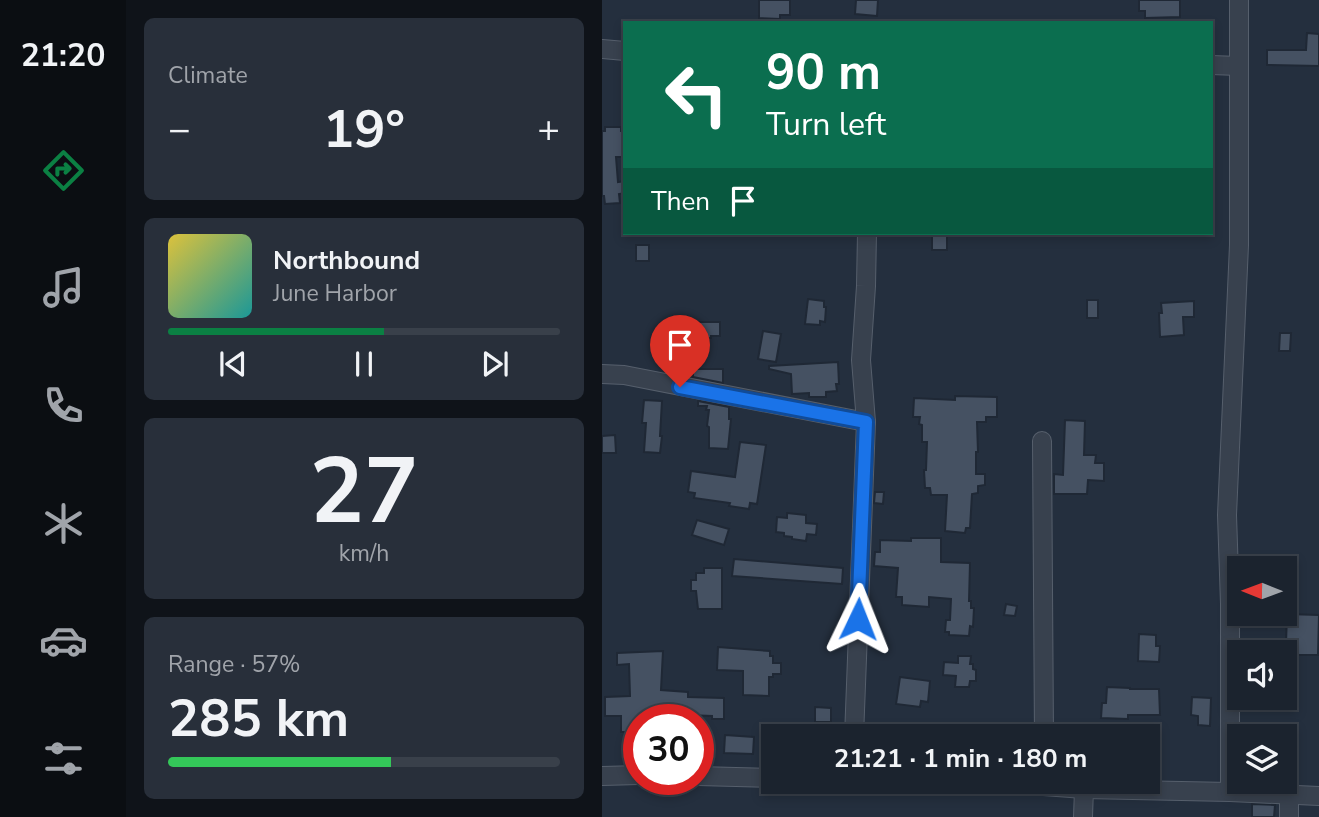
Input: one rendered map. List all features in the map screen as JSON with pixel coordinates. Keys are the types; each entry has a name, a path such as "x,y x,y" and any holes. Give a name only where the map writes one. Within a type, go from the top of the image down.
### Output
{"street":[{"path":"1230,724 1227,514 1239,245 1239,0"},
{"path":"602,49 623,51"},
{"path":"1213,65 1239,66"},
{"path":"854,724 866,422 861,360 867,235"},
{"path":"602,374 624,375 866,422"},
{"path":"1042,441 1044,724"},
{"path":"602,776 623,775"},
{"path":"714,776 761,778"},
{"path":"1160,791 1227,792"},
{"path":"1083,817 1084,794"},
{"path":"1260,794 1319,796"},
{"path":"1289,796 1289,817"}],"building":[{"path":"759,0 790,0 790,15 780,15 780,19 759,18"},
{"path":"856,0 878,0 877,16 855,14"},
{"path":"1139,0 1180,0 1180,17 1145,18 1145,11 1139,11"},
{"path":"1307,33 1319,34 1319,66 1267,65 1267,50 1306,50"},
{"path":"605,127 621,127 623,131 623,157 616,157 618,182 623,181 623,193 619,194 620,203 605,204 602,196 602,131 605,131"},
{"path":"932,236 947,236 947,250 932,250"},
{"path":"636,245 649,245 649,261 636,261"},
{"path":"808,299 824,301 825,322 820,321 820,325 805,324"},
{"path":"1087,300 1098,300 1098,318 1087,318"},
{"path":"1194,301 1194,317 1183,317 1184,335 1160,337 1161,303"},
{"path":"692,322 720,322 720,336 693,339"},
{"path":"763,331 781,334 776,362 758,359"},
{"path":"1280,333 1291,333 1290,351 1279,351"},
{"path":"838,362 837,391 826,392 826,397 809,397 809,393 792,394 791,374 769,369 769,366"},
{"path":"693,369 723,369 723,383 693,377"},
{"path":"955,396 997,397 997,417 986,417 986,422 977,422 976,474 985,474 985,485 978,486 978,493 972,494 970,528 966,528 965,533 945,531 947,495 931,495 930,488 925,488 927,442 922,442 920,417 913,417 914,398 955,400"},
{"path":"644,400 662,401 660,453 644,452"},
{"path":"698,401 729,407 731,419 728,449 709,448 709,410 706,410 707,406 698,406"},
{"path":"1065,420 1085,421 1084,455 1096,455 1095,463 1104,463 1104,481 1088,480 1087,494 1054,494 1054,474 1063,475"},
{"path":"615,435 616,453 602,453 602,436"},
{"path":"740,442 766,445 757,504 750,503 749,509 729,506 730,503 694,498 695,493 688,492 691,471 735,477"},
{"path":"875,492 884,492 883,504 874,503"},
{"path":"787,513 806,515 806,523 817,524 816,535 807,534 806,541 792,539 784,536 784,533 776,532 777,517 787,518"},
{"path":"697,520 729,529 724,545 692,535"},
{"path":"911,538 941,538 941,562 970,563 969,601 971,608 974,608 973,627 970,626 969,636 949,635 949,632 945,632 946,620 950,620 951,599 929,597 929,607 902,605 902,597 896,597 898,568 874,566 875,552 880,552 880,540 911,541"},
{"path":"734,559 843,568 842,584 732,576"},
{"path":"704,568 722,568 722,609 698,609 696,591 691,591 691,580 696,580 696,573 704,573"},
{"path":"1006,604 1017,606 1015,616 1004,615"},
{"path":"1297,614 1319,615 1318,655 1297,655 1297,640 1286,640 1287,626 1297,626"},
{"path":"1139,634 1156,635 1156,646 1160,646 1159,662 1138,661"},
{"path":"718,647 770,651 773,663 781,663 781,674 769,677 769,696 743,695 743,671 717,670"},
{"path":"663,651 661,690 688,692 688,697 724,698 724,719 714,719 714,704 623,704 621,732 621,716 605,716 605,697 630,696 629,664 617,665 617,653"},
{"path":"958,656 971,656 970,664 973,664 973,669 976,670 976,681 970,681 969,687 955,687 956,676 943,675 944,662 958,663"},
{"path":"900,677 930,681 928,702 921,701 920,707 896,704"},
{"path":"1107,687 1159,689 1160,715 1128,715 1128,719 1101,718"},
{"path":"1192,697 1211,698 1210,726 1198,725 1198,716 1191,715"},
{"path":"815,707 831,708 831,722 815,722"},
{"path":"725,735 754,737 753,754 724,753"},
{"path":"1252,804 1275,805 1274,817 1252,817"}],"route":[{"path":"680,387 866,422 858,619"}]}
